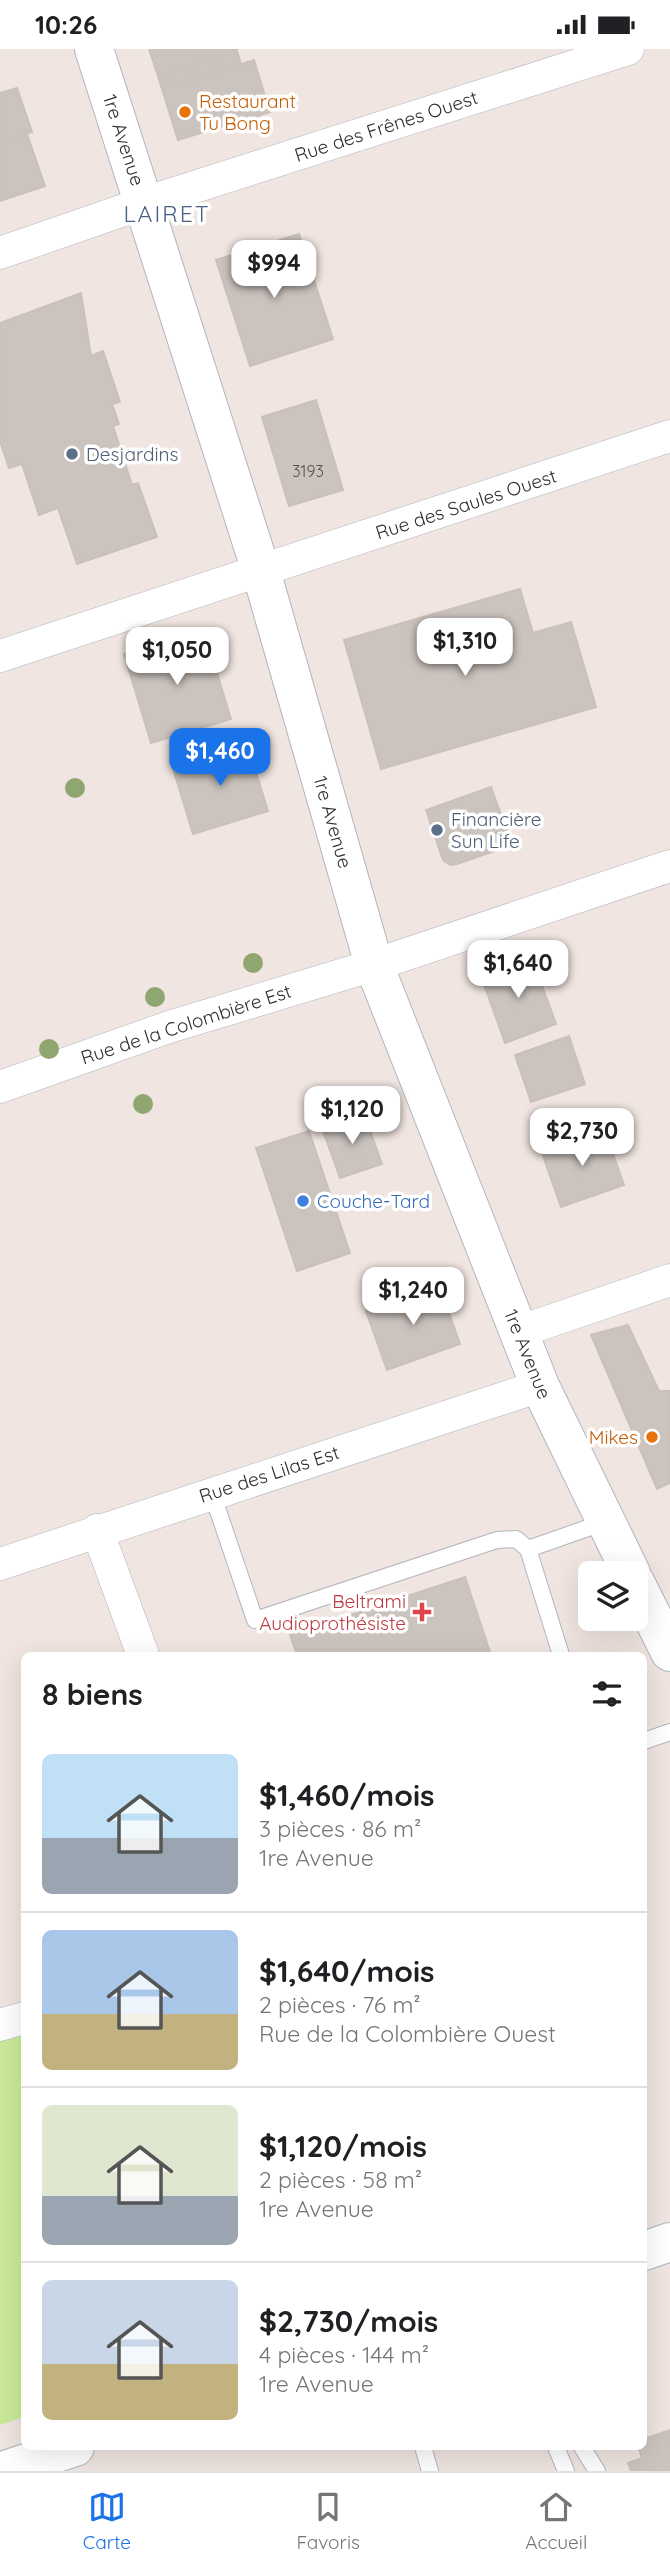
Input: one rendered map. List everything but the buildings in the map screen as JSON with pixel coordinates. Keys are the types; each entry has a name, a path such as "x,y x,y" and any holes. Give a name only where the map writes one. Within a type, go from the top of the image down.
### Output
{"street":[{"name":"1re Avenue","path":"94,49 261,571 374,965 540,1386 625,1561"},
{"name":"Rue des Frênes Ouest","path":"0,253 145,203 628,49"},
{"name":"Rue des Saules Ouest","path":"0,656 670,436"},
{"name":"Rue de la Colombière Est","path":"0,1087 169,1027 374,965 670,866"},
{"path":"518,1332 670,1280"},
{"name":"Rue des Lilas Est","path":"0,1564 540,1386"},
{"path":"97,1530 142,1652"},
{"path":"648,1606 667,1640"},
{"path":"0,2025 21,2019"},
{"path":"647,2250 670,2242"},
{"path":"2,2471 66,2450"}],"lane":[{"path":"212,1493 255,1621 496,1541 516,1539 528,1549 560,1652"},
{"path":"528,1549 606,1522"},
{"path":"647,1740 670,1732"},
{"path":"424,2450 430,2471"},
{"path":"557,2450 566,2471"},
{"path":"584,2450 597,2471"}],"green space":[{"path":"21,2034 21,2418 0,2425 0,2041"}],"place":[{"name":"Restaurant Tu Bong","path":"185,112"},
{"name":"Desjardins","path":"72,454"},
{"name":"Financière Sun Life","path":"437,830"},
{"name":"Couche-Tard","path":"303,1201"},
{"name":"Mikes","path":"652,1437"},
{"name":"Beltrami Audioprothésiste","path":"422,1612"}],"district":[{"name":"LAIRET","path":"167,213"}]}
